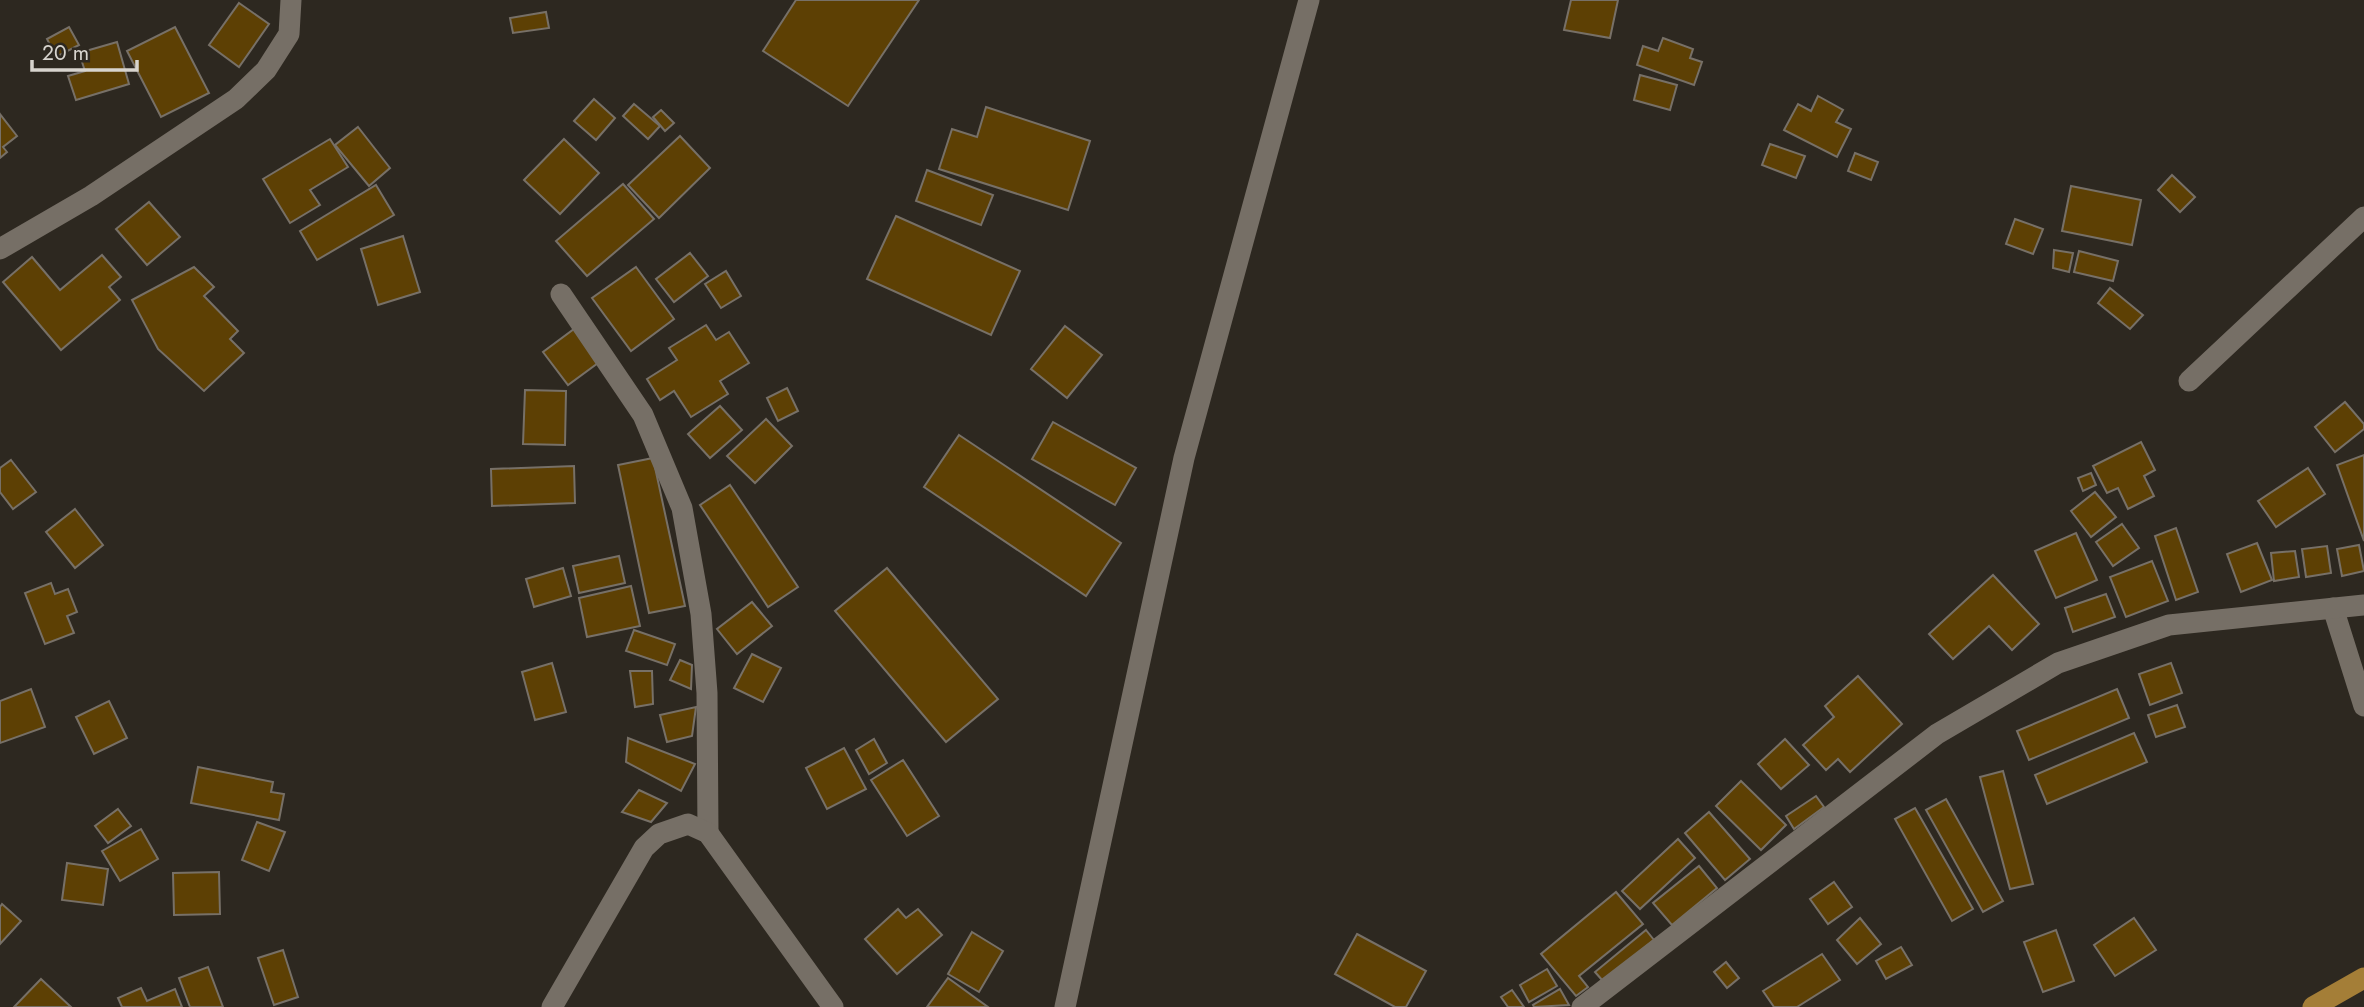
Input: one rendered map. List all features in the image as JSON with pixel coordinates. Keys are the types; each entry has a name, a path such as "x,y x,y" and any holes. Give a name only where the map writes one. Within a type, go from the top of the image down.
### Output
{"highway":[{"path":"2313,1007 2364,978"}],"street":[{"path":"0,249 91,196 236,99 266,70 289,34 291,0"},
{"path":"1065,1007 1184,458 1309,0"},
{"path":"2189,381 2364,218"},
{"path":"561,294 643,415 682,508 702,627 707,693 708,834"},
{"path":"1582,1007 1937,734 2057,663 2169,625 2364,606"},
{"path":"2333,608 2364,706"},
{"path":"552,1007 644,848 659,834 688,824 708,834 833,1007"}],"building":[{"path":"796,0 919,0 848,106 763,51"},
{"path":"1571,0 1618,0 1610,38 1564,30"},
{"path":"239,3 269,24 239,67 209,45"},
{"path":"546,12 549,28 513,33 510,18"},
{"path":"69,27 79,45 56,57 47,39"},
{"path":"175,27 209,93 161,117 127,51"},
{"path":"1663,38 1693,49 1690,58 1702,62 1694,85 1637,65 1643,46 1658,51"},
{"path":"117,42 129,84 76,100 68,76 85,71 79,53"},
{"path":"1640,75 1677,85 1670,110 1634,100"},
{"path":"1818,96 1843,110 1836,122 1851,129 1837,157 1784,130 1798,104 1811,111"},
{"path":"594,99 615,118 596,140 574,121"},
{"path":"634,104 660,126 648,139 623,116"},
{"path":"986,107 1090,141 1068,210 939,169 952,129 977,137"},
{"path":"661,110 674,123 665,131 653,117"},
{"path":"0,114 17,136 3,147 7,152 0,158"},
{"path":"358,127 390,168 369,186 335,145"},
{"path":"680,136 710,168 659,218 628,185"},
{"path":"330,139 348,167 310,190 320,205 290,223 263,179"},
{"path":"564,139 599,173 560,214 524,180"},
{"path":"1770,144 1805,156 1796,178 1762,165"},
{"path":"1855,153 1878,162 1871,180 1848,171"},
{"path":"927,170 993,195 981,225 916,201"},
{"path":"2172,175 2195,197 2180,212 2158,190"},
{"path":"623,184 654,219 587,276 556,241"},
{"path":"376,185 394,215 317,260 300,231"},
{"path":"2071,186 2141,200 2132,245 2062,231"},
{"path":"149,202 180,237 147,265 116,229"},
{"path":"896,216 1020,271 991,335 867,279"},
{"path":"2015,219 2043,229 2033,254 2006,244"},
{"path":"403,236 420,292 378,305 361,249"},
{"path":"2054,250 2073,253 2069,272 2053,268"},
{"path":"2079,251 2118,261 2113,281 2074,272"},
{"path":"690,253 708,276 674,302 656,279"},
{"path":"102,255 121,277 109,287 120,300 61,350 3,282 32,257 60,290"},
{"path":"194,267 214,287 204,296 238,331 230,339 244,353 204,391 158,349 132,300"},
{"path":"636,267 674,319 631,351 592,298"},
{"path":"726,271 741,296 721,308 705,284"},
{"path":"2110,288 2143,315 2130,329 2098,303"},
{"path":"706,325 716,340 729,332 749,363 720,381 728,394 691,417 674,391 660,400 647,379 677,360 669,348"},
{"path":"1065,326 1102,355 1067,398 1031,369"},
{"path":"574,329 598,363 568,385 543,352"},
{"path":"787,388 798,411 778,421 767,398"},
{"path":"525,390 566,391 565,445 523,444"},
{"path":"2345,402 2364,424 2364,429 2335,452 2315,427"},
{"path":"720,406 742,430 710,458 688,434"},
{"path":"766,419 792,446 755,483 727,456"},
{"path":"1053,422 1136,468 1115,505 1032,459"},
{"path":"959,435 1121,543 1086,596 924,487"},
{"path":"2141,442 2155,470 2144,476 2154,496 2128,509 2118,488 2107,493 2093,466"},
{"path":"2364,455 2364,541 2337,465"},
{"path":"653,458 685,606 649,613 618,465"},
{"path":"11,460 36,492 13,509 0,492 0,468"},
{"path":"574,466 575,503 492,506 491,469"},
{"path":"2308,468 2325,494 2276,527 2258,501"},
{"path":"2091,473 2096,485 2083,491 2078,478"},
{"path":"730,485 798,587 768,607 700,505"},
{"path":"2095,492 2116,517 2091,537 2071,511"},
{"path":"75,509 103,545 75,568 46,532"},
{"path":"2122,524 2139,548 2113,566 2096,542"},
{"path":"2176,528 2198,592 2176,600 2155,536"},
{"path":"2076,533 2097,580 2056,598 2035,551"},
{"path":"2257,543 2272,580 2241,592 2227,554"},
{"path":"2359,545 2364,571 2342,576 2337,549"},
{"path":"2327,546 2331,573 2306,577 2302,549"},
{"path":"2295,551 2299,577 2274,581 2271,553"},
{"path":"619,556 625,583 579,593 573,566"},
{"path":"2152,561 2168,601 2126,617 2110,577"},
{"path":"563,568 571,596 534,607 526,579"},
{"path":"887,568 998,699 946,742 835,611"},
{"path":"1993,575 2039,624 2012,650 1989,626 1953,659 1929,634"},
{"path":"51,583 55,594 68,589 77,612 67,616 74,633 45,644 25,593"},
{"path":"631,586 640,626 587,637 579,598"},
{"path":"2106,594 2115,617 2073,632 2065,608"},
{"path":"752,602 772,626 737,654 717,629"},
{"path":"634,630 675,644 667,665 626,651"},
{"path":"752,654 781,668 763,702 734,688"},
{"path":"680,660 692,665 691,689 670,680"},
{"path":"552,663 566,712 535,720 522,672"},
{"path":"2171,663 2182,693 2150,705 2139,674"},
{"path":"630,671 652,671 653,704 635,707"},
{"path":"1858,676 1902,724 1850,772 1838,759 1826,770 1803,745 1834,717 1825,706"},
{"path":"31,689 45,727 0,743 0,701"},
{"path":"2117,689 2129,718 2029,760 2017,731"},
{"path":"109,701 127,738 94,754 76,717"},
{"path":"2177,705 2185,727 2156,737 2148,715"},
{"path":"696,707 692,736 667,742 660,715"},
{"path":"2134,733 2147,762 2047,804 2035,775"},
{"path":"628,738 695,764 681,791 626,762"},
{"path":"874,739 887,763 869,774 856,750"},
{"path":"1785,739 1809,765 1781,789 1758,764"},
{"path":"844,748 866,789 827,809 806,768"},
{"path":"903,760 939,816 907,836 871,780"},
{"path":"198,767 273,782 271,792 284,794 279,820 191,803"},
{"path":"2003,771 2033,884 2010,889 1980,777"},
{"path":"1741,781 1786,825 1761,850 1716,806"},
{"path":"639,790 667,803 651,822 622,812"},
{"path":"1816,796 1824,807 1794,829 1786,816"},
{"path":"1946,799 2003,901 1983,912 1926,810"},
{"path":"1915,808 1973,909 1952,921 1895,819"},
{"path":"118,809 131,826 108,843 95,826"},
{"path":"1709,812 1750,859 1725,880 1685,833"},
{"path":"257,822 285,832 269,871 242,860"},
{"path":"141,829 158,859 120,881 102,851"},
{"path":"1678,839 1695,858 1640,909 1622,891"},
{"path":"67,863 108,869 103,905 62,900"},
{"path":"1699,866 1717,888 1672,925 1653,903"},
{"path":"219,872 220,914 174,915 173,873"},
{"path":"1834,882 1852,907 1828,924 1810,899"},
{"path":"1616,892 1643,924 1579,976 1588,987 1576,996 1541,954"},
{"path":"2,904 21,921 0,944 0,907"},
{"path":"898,909 906,918 918,909 942,935 897,974 865,939"},
{"path":"1860,918 1881,944 1857,964 1837,940"},
{"path":"2134,918 2156,950 2115,976 2094,945"},
{"path":"1646,930 1654,940 1603,981 1595,972"},
{"path":"2056,930 2074,981 2043,992 2024,942"},
{"path":"972,932 1003,951 979,992 948,974"},
{"path":"1357,934 1426,971 1406,1007 1395,1007 1335,974"},
{"path":"1901,947 1912,965 1886,979 1876,961"},
{"path":"283,950 298,997 274,1005 258,958"},
{"path":"1822,954 1840,980 1797,1007 1774,1007 1763,991"},
{"path":"1726,962 1739,978 1727,988 1714,972"},
{"path":"208,967 223,1007 190,1007 179,978"},
{"path":"1547,969 1557,986 1529,1002 1520,985"},
{"path":"948,978 988,1007 927,1007"},
{"path":"41,979 71,1007 14,1007"},
{"path":"141,988 147,1001 175,989 182,1007 122,1007 118,998"},
{"path":"1560,989 1569,1005 1534,1007 1533,1005"},
{"path":"1512,990 1524,1007 1508,1007 1501,997"}]}
